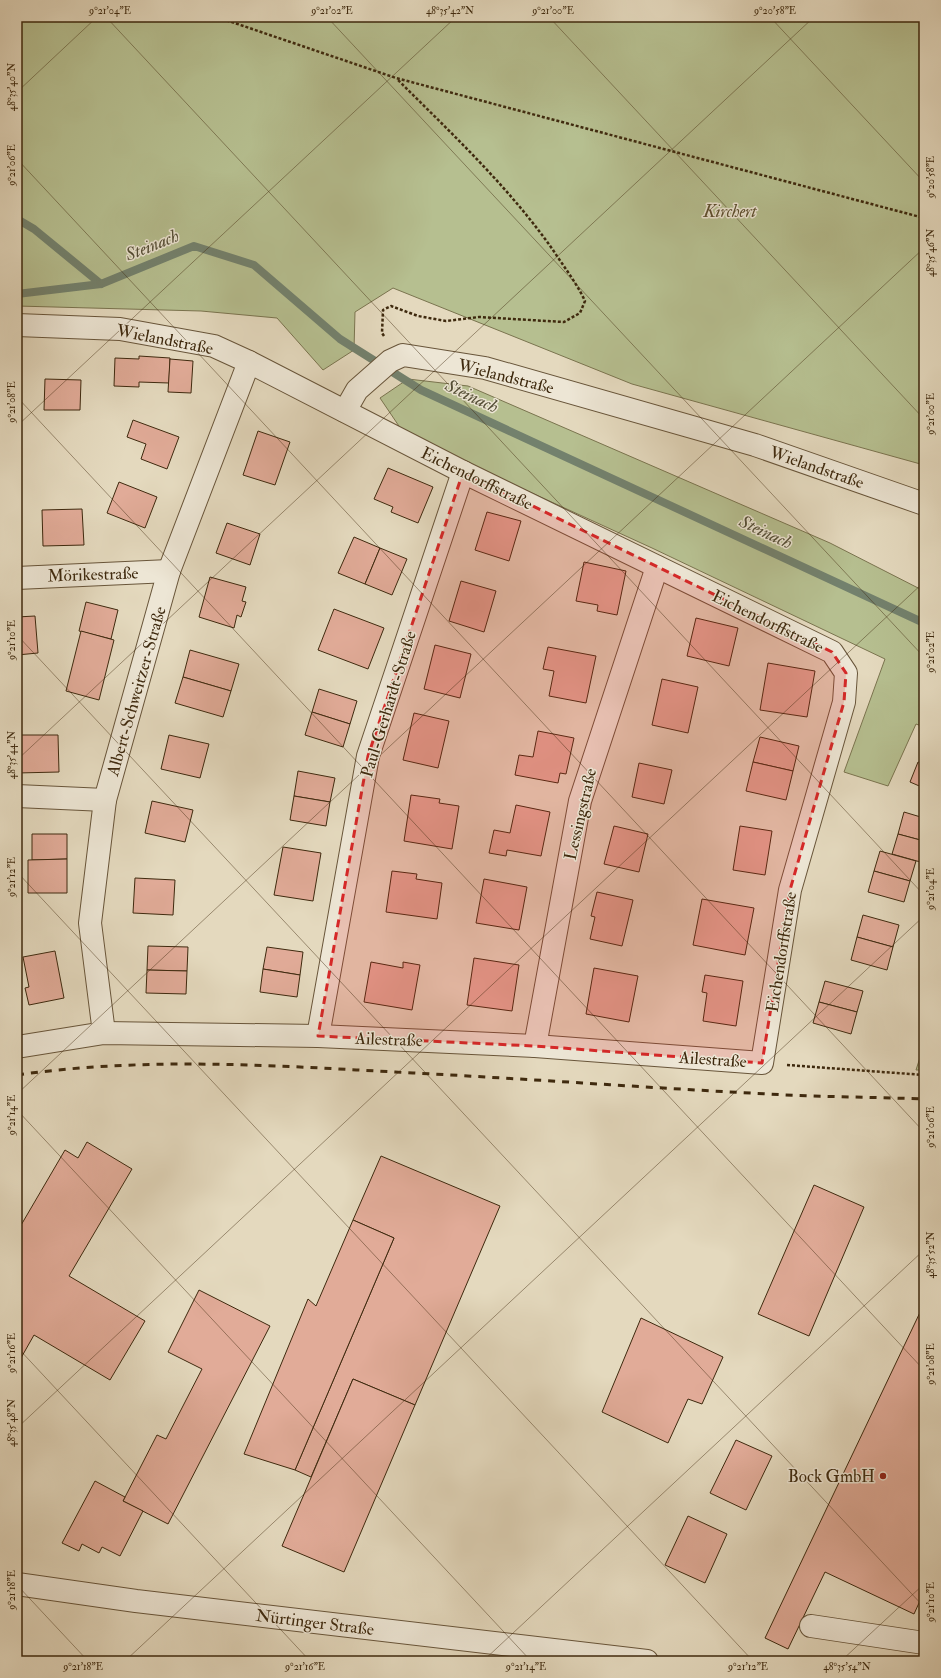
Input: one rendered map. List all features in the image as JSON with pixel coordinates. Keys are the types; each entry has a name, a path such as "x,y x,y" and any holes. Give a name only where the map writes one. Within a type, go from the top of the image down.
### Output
{"street":[{"name":"Wielandstraße","path":"17,325 120,329 214,346 250,362 345,411"},
{"path":"345,411 357,390 397,358"},
{"name":"Wielandstraße","path":"397,358 484,368 740,441 924,504"},
{"name":"Albert-Schweitzer-Straße","path":"104,1033 90,922 105,800 170,571 250,362"},
{"name":"Eichendorffstraße","path":"345,411 463,472 832,652 846,673 844,702 790,890 762,1063"},
{"name":"Paul-Gerhardt-Straße","path":"318,1036 368,756 463,472"},
{"name":"Lessingstraße","path":"535,1046 580,801 657,566"},
{"name":"Mörikestraße","path":"17,578 170,571"},
{"path":"17,796 105,800"},
{"name":"Ailestraße","path":"17,1047 104,1033 318,1036 535,1046 762,1063"},
{"name":"Nürtinger Straße","path":"17,1584 136,1601 614,1659 647,1661"},
{"path":"811,1626 924,1643"}],"path":[{"path":"217,17 396,78 924,218"},
{"path":"396,78 502,185 536,226 576,282 584,301 580,313 564,322 478,317 446,321 418,316 391,306 387,307 383,310 382,333 397,358"},
{"path":"762,1063 924,1075"}],"highlighted area":[{"path":"463,472 832,652 846,673 844,702 790,890 762,1063 535,1046 318,1036 368,756"}],"green space":[{"name":"Kirchert","path":"17,17 924,17 924,465 632,384 393,288 355,312 354,350 323,370 277,318 201,311 17,306"},
{"path":"408,379 468,386 830,543 924,591 924,727 916,724 888,786 844,772 885,659 652,548 405,435 380,398"},
{"path":"924,1045 924,1070 916,1070"}],"building":[{"path":"139,356 170,358 169,383 139,382 139,387 114,386 115,358 139,359"},
{"path":"170,359 193,361 191,393 168,392"},
{"path":"45,379 81,380 80,410 44,410"},
{"path":"133,420 179,437 167,469 141,459 146,444 127,437"},
{"path":"258,431 290,442 275,485 243,475"},
{"path":"388,468 433,487 418,523 391,512 393,507 374,499"},
{"path":"119,482 157,497 145,528 107,513"},
{"path":"82,509 84,545 43,546 42,510"},
{"path":"487,512 521,521 509,561 475,550"},
{"path":"227,523 260,534 250,565 216,553"},
{"path":"354,537 380,548 365,584 338,573"},
{"path":"380,548 407,559 392,595 365,584"},
{"path":"584,562 626,571 617,615 597,611 598,605 576,601"},
{"path":"210,577 246,587 242,601 246,602 241,617 237,615 234,628 199,617"},
{"path":"461,581 496,591 484,632 449,621"},
{"path":"86,602 118,610 111,639 79,631"},
{"path":"334,609 384,628 368,669 318,650"},
{"path":"35,616 38,653 17,655 17,617"},
{"path":"696,618 738,628 729,666 687,656"},
{"path":"81,631 114,640 99,700 66,691"},
{"path":"435,645 471,654 460,698 424,689"},
{"path":"548,647 596,656 586,703 549,696 554,671 543,669"},
{"path":"190,650 239,664 231,691 183,677"},
{"path":"768,663 815,671 807,717 760,710"},
{"path":"183,677 231,691 223,717 175,703"},
{"path":"662,679 698,687 688,733 652,725"},
{"path":"319,689 357,701 350,724 312,712"},
{"path":"312,712 350,724 343,747 305,735"},
{"path":"414,713 449,721 438,768 403,760"},
{"path":"538,731 574,738 566,774 560,773 558,783 515,775 519,755 533,757"},
{"path":"17,735 58,735 59,772 17,773"},
{"path":"169,735 209,744 200,778 161,769"},
{"path":"760,737 799,746 793,771 753,762"},
{"path":"753,762 793,771 786,800 746,791"},
{"path":"918,762 924,764 924,788 910,782"},
{"path":"639,763 672,770 664,804 632,797"},
{"path":"298,771 335,778 330,802 294,796"},
{"path":"411,795 440,799 439,803 459,806 452,849 404,841"},
{"path":"294,796 330,802 326,826 290,820"},
{"path":"152,801 193,810 185,842 145,833"},
{"path":"516,805 550,812 541,856 507,850 506,856 489,853 494,830 510,833"},
{"path":"904,812 924,818 924,841 898,834"},
{"path":"614,826 648,834 639,872 604,864"},
{"path":"740,826 772,831 765,875 733,870"},
{"path":"32,834 67,834 67,859 32,860"},
{"path":"898,834 924,841 924,863 892,854"},
{"path":"283,847 321,853 313,901 274,895"},
{"path":"880,851 916,861 910,881 874,871"},
{"path":"67,859 67,893 28,893 28,860"},
{"path":"392,871 417,874 416,879 442,883 437,919 386,912"},
{"path":"874,871 910,881 904,902 868,892"},
{"path":"135,878 175,880 173,915 133,913"},
{"path":"484,879 527,887 519,930 476,923"},
{"path":"597,892 633,900 622,946 590,939 595,917 591,916"},
{"path":"702,899 754,908 745,955 693,945"},
{"path":"863,915 899,925 893,947 857,937"},
{"path":"857,937 893,947 887,970 851,960"},
{"path":"148,946 188,947 187,971 147,970"},
{"path":"267,947 303,952 300,975 263,969"},
{"path":"55,951 64,998 29,1005 25,988 29,987 23,957"},
{"path":"474,958 519,965 512,1011 467,1005"},
{"path":"371,962 403,968 403,962 420,965 412,1010 364,1002"},
{"path":"594,968 638,976 629,1022 586,1014"},
{"path":"263,969 300,975 297,997 260,992"},
{"path":"147,970 187,971 186,994 146,993"},
{"path":"705,975 743,981 736,1026 703,1021 707,993 702,992"},
{"path":"825,981 863,991 857,1012 819,1002"},
{"path":"819,1002 857,1012 851,1034 813,1023"},
{"path":"87,1142 132,1169 69,1276 145,1321 110,1380 34,1335 17,1365 17,1232 65,1150 78,1158"},
{"path":"381,1156 500,1206 415,1405 353,1379 311,1477 295,1470 394,1238 353,1220"},
{"path":"814,1185 864,1207 809,1336 758,1314"},
{"path":"353,1220 394,1238 295,1470 244,1454 308,1299 316,1306"},
{"path":"199,1290 270,1326 168,1524 123,1501 157,1435 166,1439 202,1369 168,1352"},
{"name":"Bock GmbH","path":"924,1304 924,1592 914,1614 825,1572 788,1649 765,1638"},
{"path":"641,1318 723,1357 702,1404 688,1399 668,1443 602,1412"},
{"path":"353,1379 415,1405 344,1572 282,1546"},
{"path":"736,1440 772,1456 746,1510 710,1493"},
{"path":"95,1481 125,1497 123,1501 143,1511 120,1556 102,1547 99,1553 82,1544 79,1551 62,1543"},
{"path":"688,1516 727,1534 705,1583 665,1565"}],"waterway":[{"path":"17,219 34,229 101,284"},
{"name":"Steinach","path":"17,294 101,284 194,246 254,265 340,339 421,390 924,623"}],"railway":[{"path":"17,1075 66,1069 116,1066 215,1064 458,1075 788,1095 924,1099"}],"place":[{"name":"Bock GmbH","path":"883,1476"}]}
